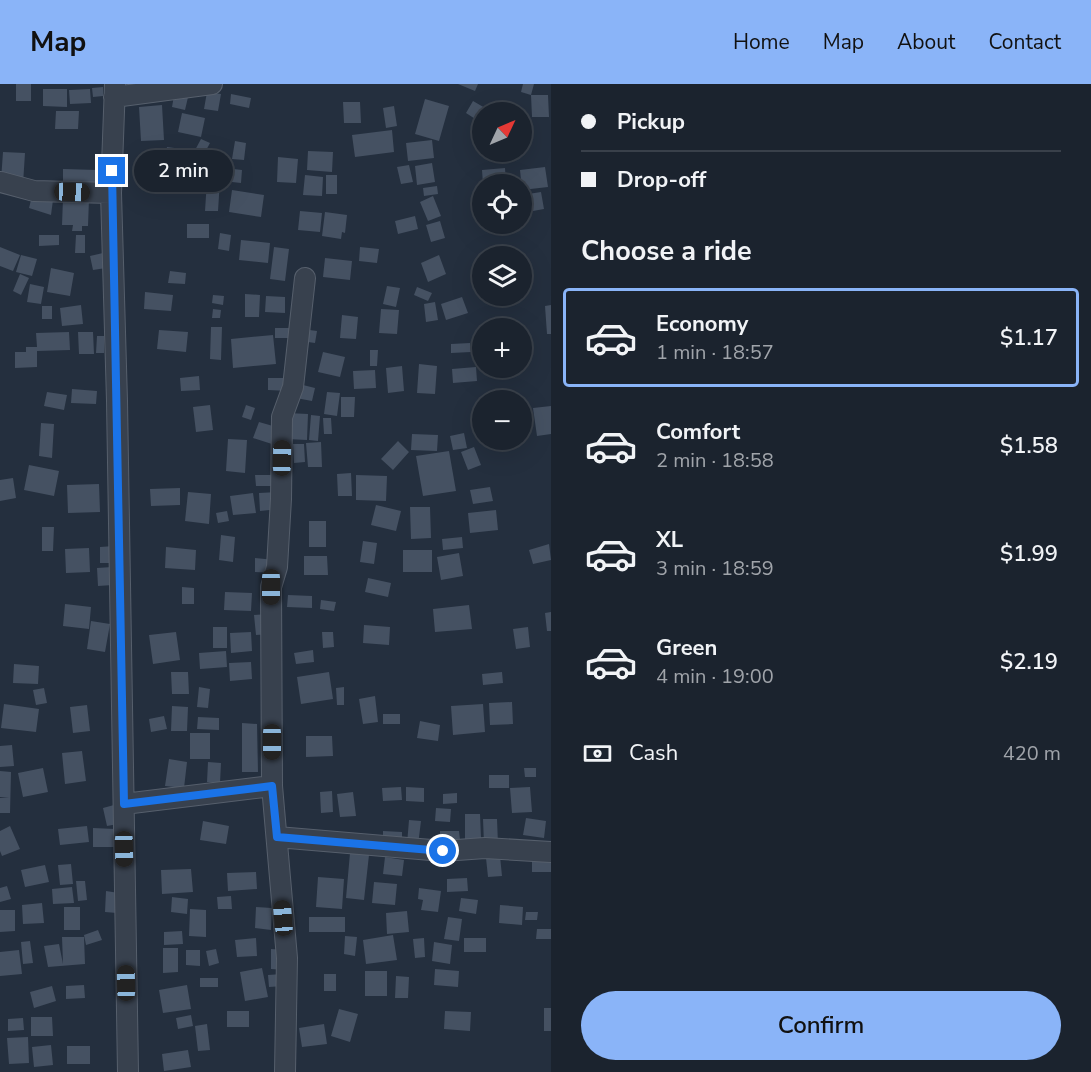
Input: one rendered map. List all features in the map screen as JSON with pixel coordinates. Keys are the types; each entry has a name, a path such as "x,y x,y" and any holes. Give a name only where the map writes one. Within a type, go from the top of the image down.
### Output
{"street":[{"path":"128,1072 111,193 114,91 212,84"},
{"path":"1,183 34,190 111,193"},
{"path":"285,1072 286,958 272,786 271,587 276,574 278,555 282,417 293,387 305,278"},
{"path":"124,804 272,786"},
{"path":"277,837 443,851 485,848 551,852"}],"building":[{"path":"16,84 31,84 31,101 16,101"},
{"path":"458,84 478,84 475,91"},
{"path":"523,84 534,84 531,95 521,92"},
{"path":"103,87 103,96 93,97 92,88"},
{"path":"43,89 67,89 67,107 43,106"},
{"path":"90,89 91,103 70,104 69,90"},
{"path":"175,90 189,93 185,110 172,107"},
{"path":"207,92 221,94 218,111 204,109"},
{"path":"231,94 251,98 249,108 230,104"},
{"path":"531,95 548,95 549,117 532,117"},
{"path":"425,99 449,106 439,141 415,134"},
{"path":"343,102 360,102 361,123 344,123"},
{"path":"472,103 472,117 466,113"},
{"path":"162,105 164,140 141,141 139,107"},
{"path":"394,106 397,126 386,128 383,108"},
{"path":"56,111 79,111 78,129 55,129"},
{"path":"182,113 205,118 201,137 178,132"},
{"path":"392,130 394,152 355,157 352,135"},
{"path":"201,139 210,143 203,156 194,152"},
{"path":"432,140 434,158 408,161 406,143"},
{"path":"235,141 246,143 244,160 232,159"},
{"path":"167,147 182,149 180,161 165,158"},
{"path":"308,151 333,152 332,172 307,170"},
{"path":"3,152 25,153 23,184 1,180"},
{"path":"278,157 298,159 296,183 277,182"},
{"path":"178,162 186,187 168,193 160,169"},
{"path":"432,163 435,182 417,185 415,166"},
{"path":"409,165 413,182 401,184 397,167"},
{"path":"545,167 548,187 532,189 532,174 520,174 520,170"},
{"path":"225,168 242,170 241,183 223,181"},
{"path":"505,168 505,174 482,174 482,170"},
{"path":"63,169 97,170 98,189 63,189"},
{"path":"305,175 323,177 322,196 303,195"},
{"path":"326,175 337,175 337,194 326,194"},
{"path":"207,180 220,180 218,211 205,211"},
{"path":"437,186 438,194 424,196 423,188"},
{"path":"232,190 264,195 261,217 229,212"},
{"path":"541,192 544,209 532,211 532,193"},
{"path":"32,196 53,200 51,215 29,208"},
{"path":"433,196 441,216 428,221 420,202"},
{"path":"63,198 89,199 88,226 82,226 82,231 72,231 73,225 62,225"},
{"path":"300,211 322,213 320,232 298,230"},
{"path":"325,212 347,215 345,233 342,232 341,239 322,236"},
{"path":"415,216 418,229 398,234 395,221"},
{"path":"440,221 445,238 431,242 426,225"},
{"path":"187,224 209,224 209,238 187,238"},
{"path":"220,233 231,235 229,251 218,249"},
{"path":"39,235 59,235 59,245 39,246"},
{"path":"76,235 85,235 85,253 75,253"},
{"path":"241,240 270,243 268,263 239,260"},
{"path":"0,247 20,255 13,271 0,266"},
{"path":"274,247 289,249 285,281 270,279"},
{"path":"360,247 379,249 377,263 359,261"},
{"path":"103,253 106,268 93,270 90,256"},
{"path":"21,255 37,259 32,276 16,272"},
{"path":"439,255 446,274 428,282 421,263"},
{"path":"325,258 352,261 350,280 323,277"},
{"path":"51,268 74,273 70,296 47,292"},
{"path":"170,271 186,273 185,284 168,283"},
{"path":"20,274 29,278 21,295 13,291"},
{"path":"30,284 44,287 41,304 27,302"},
{"path":"387,286 400,288 396,307 383,304"},
{"path":"417,287 432,293 428,301 414,295"},
{"path":"145,292 173,295 171,311 144,309"},
{"path":"245,294 260,295 259,317 245,317"},
{"path":"213,295 224,296 223,305 212,303"},
{"path":"266,296 285,297 285,313 265,312"},
{"path":"462,297 468,313 446,320 441,304"},
{"path":"435,302 438,320 426,322 424,304"},
{"path":"81,305 83,324 62,326 60,308"},
{"path":"551,305 551,334 547,334 545,306"},
{"path":"42,306 52,306 52,319 42,319"},
{"path":"213,309 221,310 220,318 212,318"},
{"path":"381,309 399,310 397,334 379,333"},
{"path":"342,315 358,317 356,339 340,338"},
{"path":"211,327 222,327 221,360 210,359"},
{"path":"275,328 296,328 296,338 275,338"},
{"path":"302,329 317,331 315,343 301,341"},
{"path":"159,330 188,332 186,352 157,349"},
{"path":"69,332 70,350 37,351 37,367 15,368 15,352 26,352 26,347 37,347 36,333"},
{"path":"78,332 93,332 94,354 79,354"},
{"path":"273,335 276,364 233,368 231,339"},
{"path":"97,336 104,336 104,353 96,353"},
{"path":"470,343 471,352 451,353 451,344"},
{"path":"370,350 378,350 377,366 370,366"},
{"path":"323,352 345,357 340,377 318,372"},
{"path":"419,364 437,366 435,394 417,393"},
{"path":"402,366 404,391 388,393 386,368"},
{"path":"472,367 472,378 477,378 477,381 453,383 452,369"},
{"path":"375,370 376,388 354,389 353,371"},
{"path":"199,376 200,390 181,391 180,378"},
{"path":"268,378 290,378 289,391 268,390"},
{"path":"299,384 315,388 312,401 296,398"},
{"path":"72,389 97,391 96,404 71,403"},
{"path":"47,392 67,395 64,410 44,406"},
{"path":"327,392 340,393 337,416 324,414"},
{"path":"341,397 355,397 354,417 341,417"},
{"path":"210,405 213,430 196,432 193,407"},
{"path":"246,405 255,408 251,420 242,417"},
{"path":"551,406 551,434 537,436 533,408"},
{"path":"287,413 308,414 307,440 287,439"},
{"path":"311,415 320,416 318,441 309,440"},
{"path":"323,418 331,418 332,434 324,434"},
{"path":"259,422 280,428 275,445 253,438"},
{"path":"41,423 54,424 52,458 39,456"},
{"path":"464,433 467,448 453,450 450,436"},
{"path":"412,434 438,435 437,451 411,450"},
{"path":"228,439 247,440 245,473 226,471"},
{"path":"398,441 409,452 393,470 381,459"},
{"path":"321,442 322,467 308,467 306,443"},
{"path":"293,444 304,444 305,462 294,463"},
{"path":"472,448 481,465 468,470 461,452"},
{"path":"449,451 456,491 423,496 416,456"},
{"path":"29,465 59,471 54,496 24,490"},
{"path":"351,473 352,496 338,496 337,474"},
{"path":"255,475 278,475 278,486 256,486"},
{"path":"356,475 387,476 386,501 356,500"},
{"path":"13,478 16,498 0,501 0,480"},
{"path":"99,484 100,512 68,513 67,485"},
{"path":"490,487 493,501 473,504 470,490"},
{"path":"180,488 180,505 151,506 150,489"},
{"path":"188,492 211,494 209,524 185,521"},
{"path":"278,492 279,509 260,511 259,493"},
{"path":"253,493 256,513 233,515 230,496"},
{"path":"376,505 401,511 396,531 371,525"},
{"path":"410,507 430,507 431,538 411,539"},
{"path":"496,510 498,530 470,533 468,513"},
{"path":"227,511 229,521 218,523 216,513"},
{"path":"309,521 326,521 326,547 309,547"},
{"path":"42,527 54,527 53,551 42,551"},
{"path":"221,535 235,537 233,562 219,560"},
{"path":"462,537 463,548 443,550 442,539"},
{"path":"363,541 377,543 374,564 360,562"},
{"path":"549,544 551,560 533,564 529,550"},
{"path":"114,546 114,563 100,563 100,547"},
{"path":"166,547 196,550 195,570 165,568"},
{"path":"89,548 90,572 66,573 65,549"},
{"path":"403,550 432,550 432,572 403,572"},
{"path":"459,553 463,576 441,580 437,557"},
{"path":"304,556 327,556 328,575 304,575"},
{"path":"255,558 275,560 274,573 255,572"},
{"path":"112,567 113,585 98,586 97,568"},
{"path":"368,578 391,583 388,597 365,592"},
{"path":"182,587 194,588 194,604 182,604"},
{"path":"225,592 252,593 251,611 224,610"},
{"path":"288,595 312,596 312,608 287,607"},
{"path":"321,600 336,602 334,611 320,609"},
{"path":"65,604 91,607 89,629 63,626"},
{"path":"469,605 472,629 435,632 433,609"},
{"path":"551,612 551,631 547,631 545,613"},
{"path":"268,614 270,634 256,635 254,615"},
{"path":"91,621 110,624 105,652 87,649"},
{"path":"364,625 390,627 389,645 363,643"},
{"path":"213,627 227,627 227,648 213,648"},
{"path":"528,627 530,647 516,649 513,629"},
{"path":"176,632 180,660 153,664 149,635"},
{"path":"251,632 252,651 231,653 230,633"},
{"path":"322,632 333,632 334,647 323,648"},
{"path":"313,650 314,662 296,664 294,653"},
{"path":"226,651 227,667 200,669 199,653"},
{"path":"251,662 252,679 230,681 229,663"},
{"path":"14,664 39,666 38,684 13,683"},
{"path":"171,672 188,672 189,694 172,694"},
{"path":"329,672 333,699 301,704 297,677"},
{"path":"502,672 503,683 483,685 482,674"},
{"path":"199,687 210,689 208,708 197,707"},
{"path":"344,687 344,705 337,705 336,688"},
{"path":"44,688 47,703 36,705 33,690"},
{"path":"375,696 378,722 363,724 359,699"},
{"path":"512,702 513,724 490,725 489,703"},
{"path":"4,704 39,709 36,732 1,728"},
{"path":"483,704 485,732 453,735 451,706"},
{"path":"87,705 90,731 73,733 70,707"},
{"path":"172,706 188,707 187,731 171,731"},
{"path":"383,714 400,714 400,724 383,724"},
{"path":"164,716 167,729 151,732 149,719"},
{"path":"198,717 219,718 219,730 197,729"},
{"path":"420,721 440,725 438,741 417,738"},
{"path":"242,723 257,724 258,772 242,772"},
{"path":"190,733 210,733 210,759 190,759"},
{"path":"306,736 332,736 333,756 306,757"},
{"path":"12,745 14,766 0,767 0,746"},
{"path":"82,751 86,781 65,784 62,753"},
{"path":"169,759 187,762 184,788 165,786"},
{"path":"208,762 221,763 220,783 207,782"},
{"path":"43,768 48,792 23,797 18,773"},
{"path":"524,768 536,768 536,777 525,777"},
{"path":"0,771 11,772 10,813 0,813 0,798 9,797 0,797"},
{"path":"489,775 509,775 509,788 489,788"},
{"path":"401,787 402,800 383,801 382,788"},
{"path":"406,787 424,788 424,802 406,801"},
{"path":"530,787 532,812 512,813 510,788"},
{"path":"332,791 333,812 321,813 320,792"},
{"path":"353,792 356,816 340,817 337,794"},
{"path":"457,793 457,803 443,804 443,794"},
{"path":"114,805 118,824 107,826 103,808"},
{"path":"436,808 451,809 450,822 435,821"},
{"path":"465,814 480,814 481,838 465,839"},
{"path":"526,818 546,821 544,838 523,835"},
{"path":"483,819 497,819 498,844 484,844"},
{"path":"409,820 421,821 418,845 407,844"},
{"path":"203,821 229,826 226,844 200,840"},
{"path":"10,826 20,849 2,856 0,831"},
{"path":"87,826 89,842 60,845 58,829"},
{"path":"93,828 115,829 115,847 93,847"},
{"path":"383,831 402,832 402,844 383,843"},
{"path":"440,831 459,831 460,840 440,841"},
{"path":"350,853 369,855 364,900 346,898"},
{"path":"551,854 551,872 532,872 532,855"},
{"path":"500,856 502,876 488,877 486,858"},
{"path":"385,857 404,860 402,876 383,874"},
{"path":"71,864 73,884 60,885 58,865"},
{"path":"45,865 49,882 25,887 21,870"},
{"path":"191,869 193,892 162,894 161,870"},
{"path":"256,872 257,889 228,891 227,873"},
{"path":"318,877 344,879 342,909 316,907"},
{"path":"467,878 468,891 447,892 447,879"},
{"path":"76,881 85,881 87,900 78,901"},
{"path":"374,882 397,884 395,905 372,903"},
{"path":"7,886 11,899 0,902 0,888"},
{"path":"72,887 74,903 53,904 52,889"},
{"path":"419,888 441,891 438,912 421,910 423,900 418,899"},
{"path":"106,891 119,893 117,913 105,912"},
{"path":"231,896 232,909 218,909 217,897"},
{"path":"172,897 188,899 187,914 171,912"},
{"path":"461,898 478,900 476,914 459,911"},
{"path":"42,903 44,923 23,924 22,905"},
{"path":"500,905 523,907 522,925 499,923"},
{"path":"64,907 80,907 80,930 64,930"},
{"path":"256,907 272,908 271,930 255,928"},
{"path":"190,909 206,910 206,937 189,936"},
{"path":"0,910 15,910 15,931 0,932"},
{"path":"407,911 409,932 387,934 386,913"},
{"path":"526,912 538,912 537,920 525,920"},
{"path":"309,917 345,917 345,932 309,932"},
{"path":"448,917 462,919 459,941 444,939"},
{"path":"537,929 551,929 551,939 536,939"},
{"path":"98,930 102,940 86,945 84,935"},
{"path":"182,931 183,944 164,945 164,932"},
{"path":"393,935 397,960 366,964 363,940"},
{"path":"345,936 357,937 355,956 344,954"},
{"path":"62,937 84,937 85,964 48,967 44,946 59,944 63,964"},
{"path":"256,938 257,956 237,957 235,940"},
{"path":"424,938 425,957 415,958 413,939"},
{"path":"464,938 486,938 486,952 464,952"},
{"path":"30,941 33,963 23,964 21,942"},
{"path":"434,942 452,945 450,964 432,961"},
{"path":"163,948 178,948 178,972 163,973"},
{"path":"216,949 219,963 209,966 206,951"},
{"path":"271,949 286,950 285,970 271,969"},
{"path":"19,950 22,974 0,976 0,952"},
{"path":"186,950 200,950 200,966 186,965"},
{"path":"262,968 268,997 245,1001 240,972"},
{"path":"435,969 459,971 458,987 434,985"},
{"path":"365,971 387,971 387,996 365,996"},
{"path":"282,974 284,986 269,987 268,975"},
{"path":"324,974 336,974 336,991 324,991"},
{"path":"396,976 409,977 408,998 395,998"},
{"path":"200,978 218,978 218,987 200,987"},
{"path":"84,985 85,998 66,999 66,986"},
{"path":"187,985 191,1009 163,1013 159,990"},
{"path":"52,986 56,1001 34,1008 30,992"},
{"path":"544,1008 551,1008 551,1031 544,1031"},
{"path":"339,1009 358,1014 350,1042 331,1036"},
{"path":"227,1011 249,1011 249,1027 227,1027"},
{"path":"445,1011 471,1012 470,1031 444,1029"},
{"path":"191,1015 193,1026 178,1029 176,1018"},
{"path":"31,1017 52,1017 53,1036 31,1036"},
{"path":"23,1018 24,1030 8,1031 8,1019"},
{"path":"207,1024 210,1050 198,1051 195,1026"},
{"path":"324,1024 327,1044 302,1047 299,1028"},
{"path":"28,1037 29,1063 9,1064 7,1038"},
{"path":"51,1045 53,1065 34,1067 32,1047"},
{"path":"67,1046 90,1046 90,1064 67,1064"},
{"path":"188,1050 191,1067 164,1071 162,1054"}],"route":[{"path":"112,171 124,804 272,786 277,837 443,851"}]}
